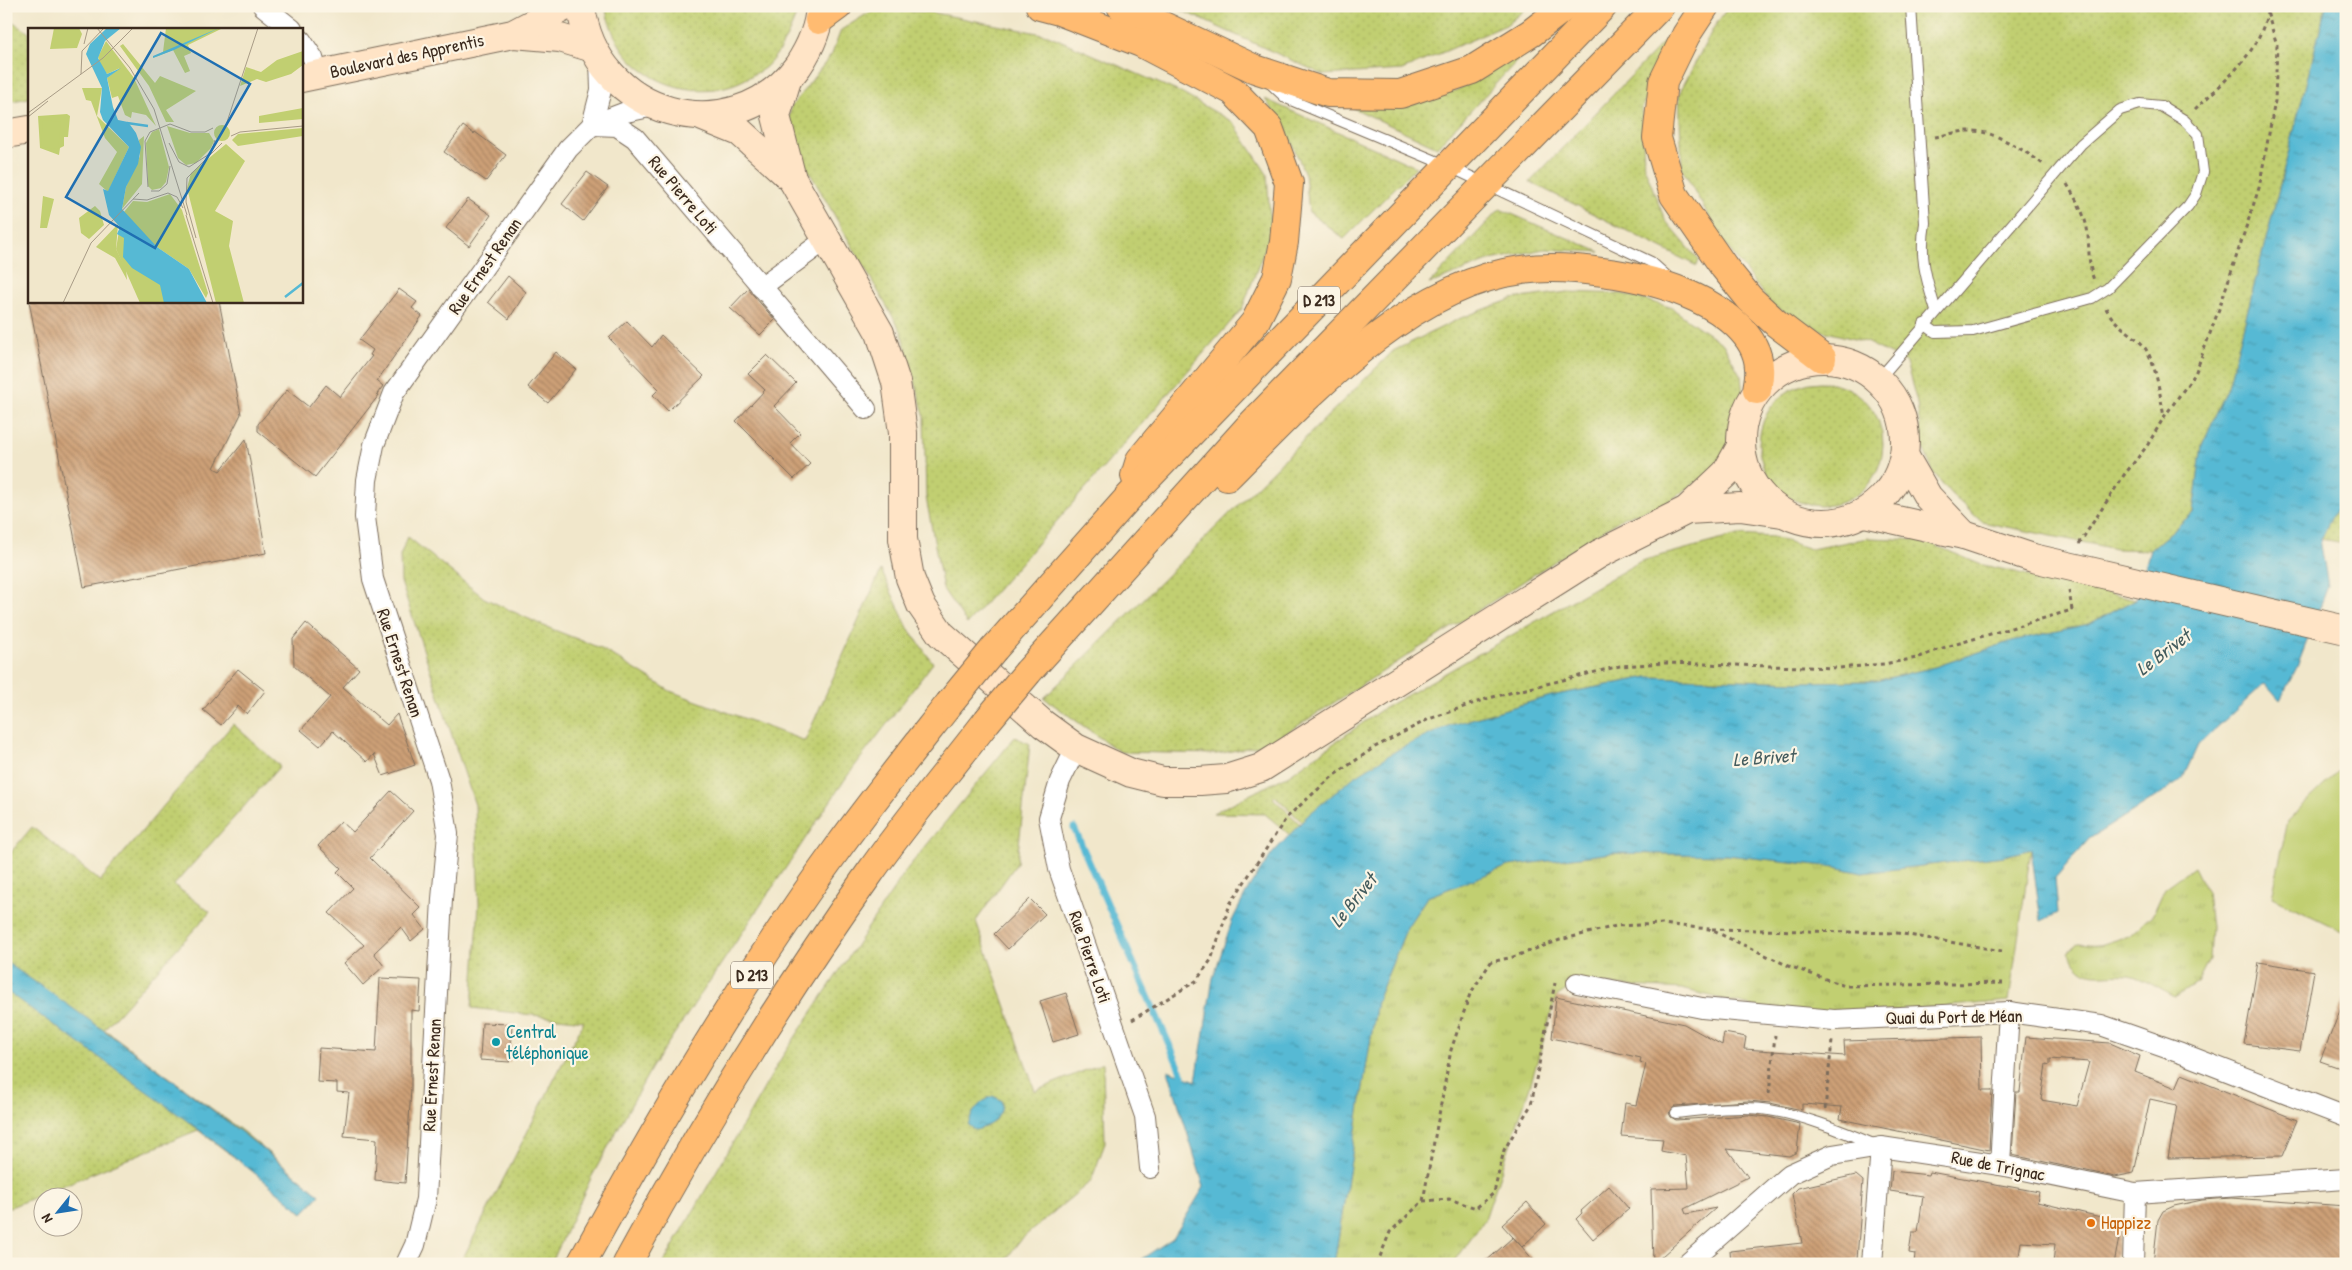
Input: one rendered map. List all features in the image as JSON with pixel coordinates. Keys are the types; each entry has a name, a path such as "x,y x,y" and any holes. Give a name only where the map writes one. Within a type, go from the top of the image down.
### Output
{"main road":[{"name":"Boulevard des Apprentis","path":"310,77 513,34 566,6"},
{"path":"582,6 587,32 597,54 615,79 654,106 676,113 699,116 740,132 792,179 828,238 880,332 896,382 902,433 903,539 910,578 921,605 942,634 1043,724 1076,748 1131,773 1163,781 1200,782 1226,779 1261,768 1598,554 1687,510 1726,472 1740,448"},
{"path":"1040,6 1059,11 1141,43 1233,91 1269,128 1289,183 1284,242 1277,278 1255,322 1140,460 1129,497"},
{"path":"1121,6 1255,69 1328,93 1400,94 1472,70 1531,33 1566,6"},
{"name":"D 213","path":"581,1264 687,1075 737,996 840,845 948,704 1129,497 1603,6"},
{"name":"D 213","path":"628,1264 705,1125 772,1016 870,873 1028,672 1157,526 1247,429 1660,6"},
{"path":"1705,6 1686,35 1662,82 1657,138 1674,195 1724,267 1750,299 1776,323 1822,358"},
{"path":"699,116 731,112 762,100 787,80 807,52 826,11"},
{"name":"Boulevard des Apprentis","path":"513,34 560,38 597,54"},
{"path":"787,80 776,116 792,179"},
{"path":"6,134 28,130"},
{"path":"1157,526 1196,508 1289,415 1380,335 1414,311 1453,292 1494,276 1520,270 1549,267 1622,275 1686,293 1712,306 1750,340 1759,366 1757,390"},
{"path":"1687,510 1740,507 1784,514 1803,521 1824,524 1845,521 1865,513 1883,498 1897,479 1905,457 1905,428 1896,401 1879,379 1862,367 1842,360 1822,358 1797,362 1775,373 1757,390 1747,408 1741,427 1740,448 1747,474 1762,497 1784,514"},
{"path":"1905,457 1928,497 1964,535"},
{"path":"1865,513 1964,535 2008,551 2071,567 2346,630"}],"street":[{"path":"263,6 291,28"},
{"path":"302,41 314,58 310,77"},
{"path":"592,125 601,90 597,54"},
{"name":"Rue Ernest Renan","path":"406,1264 415,1245 426,1199 442,899 448,834 439,780 373,579 365,517 367,480 374,445 394,393 568,149 592,125 626,112 654,106"},
{"name":"Rue Pierre Loti","path":"592,125 617,126 635,138 866,409"},
{"path":"761,287 828,238"},
{"name":"Rue Pierre Loti","path":"1076,748 1060,781 1050,818 1059,869 1145,1116 1150,1168"},
{"name":"Quai du Port de Méan","path":"1577,983 1702,1008 1834,1020 2009,1012 2101,1025 2181,1053 2346,1117"},
{"path":"2000,1165 2009,1012"},
{"path":"1872,1264 1882,1147"},
{"name":"Rue de Trignac","path":"1687,1264 1790,1174 1832,1155 1882,1147 2000,1165 2135,1193 2346,1179"},
{"path":"2133,1264 2135,1193"}],"lane":[{"path":"1910,6 1925,223 1921,245 1926,277 1936,311"},
{"path":"1255,69 1286,98 1448,166 1651,262 1686,293"},
{"path":"1879,379 1924,324 1965,280 2055,173 2090,135 2120,110 2140,104 2161,106 2184,120 2198,134 2204,172 2196,194 2174,220 2108,288 2092,298 1973,331 1935,332 1924,324"},
{"path":"1676,1113 1708,1110 1768,1109 1824,1124 1882,1147"}],"path":[{"path":"2184,120 2228,78 2256,42 2268,6"},
{"path":"2071,567 2124,474 2147,446 2164,417 2195,374 2260,188 2275,102 2276,83 2277,45 2267,12"},
{"path":"1920,139 1971,131 1990,134 2029,154 2067,184 2079,204 2087,228 2089,268 2099,294 2111,320 2142,344 2156,374 2164,417"},
{"path":"1146,1013 1196,981 1211,960 1230,904 1287,817 1333,776 1394,735 1428,719 1489,698 1620,666 1665,663 1839,668 1884,664 1917,658 1943,648 2072,610"},
{"path":"1377,1264 1390,1232 1423,1201 1451,1050 1470,994 1491,962 1513,957 1560,940 1616,926 1662,924 1709,929 1897,933 2002,951"},
{"path":"1709,929 1789,966 1845,986 2003,983"},
{"path":"1423,1201 1449,1199 1476,1208 1494,1193 1504,1150 1531,1105 1556,979 1577,983"},
{"path":"1768,1109 1777,1015"},
{"path":"1824,1124 1834,1020"}],"green space":[{"path":"606,6 798,6 798,10 782,46 773,60 765,67 732,85 712,89 692,89 672,85 653,77 637,65 623,50 613,32 607,16"},
{"path":"1172,6 1529,6 1506,25 1402,70 1324,75"},
{"path":"1729,6 2326,6 2228,387 2202,445 2193,513 2150,550 2116,549 1982,522 1951,494 1933,472 1922,445 1917,403 1906,362 1866,342 1823,331 1772,306 1723,241 1682,169 1679,94 1714,27"},
{"path":"875,9 930,12 1048,35 1179,92 1233,122 1267,174 1271,232 1242,309 967,624 943,589 926,497 924,415 901,331 787,133 791,107 832,54 841,30"},
{"path":"6,17 28,32 28,98 6,102"},
{"path":"1673,32 1642,108 1644,166 1665,220 1699,260 1697,266 1530,182"},
{"path":"1527,50 1437,147 1353,108 1404,107 1457,90"},
{"path":"1265,99 1416,167 1344,239 1309,212 1305,174 1287,132"},
{"path":"1500,209 1600,252 1544,249 1491,260 1429,284"},
{"path":"1567,292 1623,294 1670,307 1723,344 1741,376 1743,396 1724,454 1712,472 1663,505 1624,517 1271,743 1217,754 1120,752 1044,698 1393,351 1461,318 1512,299"},
{"path":"1821,382 1845,387 1865,400 1878,420 1883,444 1878,468 1865,488 1845,501 1821,506 1797,501 1777,488 1764,468 1759,444 1764,420 1777,400 1797,387"},
{"path":"2342,499 2346,499 2346,543 2320,539"},
{"path":"1738,535 1773,537 1811,549 1868,538 1923,540 1979,564 2136,599 2089,624 2012,641 1935,667 1876,681 1799,682 1648,677 1551,696 1448,726 1308,815 1302,822 1275,796 1273,798 1300,824 1290,835 1265,814 1213,813 1289,775 1381,710 1641,561"},
{"path":"408,537 484,598 544,626 600,648 670,691 805,741 881,570 908,628 933,663 848,775 652,1067 592,1176 551,1264 460,1264 584,1021 472,1008 479,904 475,805 401,582 400,555"},
{"path":"233,724 280,766 174,885 210,912 104,1029 242,1131 320,1195 303,1213 269,1183 198,1130 57,1188 32,1188 32,1198 6,1209 6,858 32,827 100,881"},
{"path":"1015,737 1030,744 1017,863 976,921 1035,1091 1103,1063 1105,1143 1091,1181 1020,1240 1003,1264 663,1264 782,1057 907,869"},
{"path":"2346,764 2346,933 2272,897 2288,820"},
{"path":"2031,849 2009,1001 1835,1016 1779,1013 1682,989 1577,983 1556,997 1530,1086 1485,1219 1453,1264 1334,1264 1377,1001 1407,927 1427,897 1508,866 1612,853 1727,855 1836,867 1862,873 2004,856"},
{"path":"2194,867 2207,893 2211,927 2209,959 2197,983 2175,997 2134,976 2094,975 2087,973 2075,962 2068,952 2079,943 2100,945 2129,936 2153,914 2165,888"}],"water":[{"name":"Le Brivet","path":"2326,6 2346,6 2346,499 2342,499 2320,539 2328,586 2297,667 2280,700 2265,683 2198,745 2182,780 2089,839 2055,878 2058,913 2041,921 2031,849 2004,856 1862,873 1836,867 1727,855 1612,853 1508,866 1427,897 1407,927 1377,1001 1334,1264 1134,1264 1173,1238 1204,1187 1168,1070 1196,1081 1213,978 1232,921 1248,889 1272,854 1308,815 1354,777 1399,749 1448,726 1551,696 1648,677 1799,682 1876,681 1935,667 2012,641 2089,624 2136,599 2150,550 2193,513 2202,445 2228,387"},
{"path":"6,962 166,1075 320,1195 303,1213 194,1126 6,991"},
{"path":"993,1096 1001,1100 1001,1111 990,1124 974,1130 968,1125 972,1115 980,1104"}],"building":[{"path":"463,126 474,134 475,132 506,155 486,181 444,152"},
{"path":"587,172 608,187 583,221 562,204"},
{"path":"468,199 491,215 469,246 446,228"},
{"path":"508,276 526,292 509,319 488,302"},
{"path":"399,289 417,302 412,308 422,316 377,381 383,386 377,394 379,395 315,477 258,431 258,424 287,390 309,407 326,385 340,397 372,356 370,355 373,350 359,340"},
{"path":"748,289 775,320 760,335 730,308"},
{"path":"29,302 219,302 241,414 214,468 220,471 246,439 266,553 84,587"},
{"path":"627,321 652,347 661,335 704,376 668,411 653,395 659,389 609,338"},
{"path":"556,352 576,369 548,403 528,387"},
{"path":"767,355 796,383 774,406 800,433 790,443 810,464 794,479 736,421 765,390 748,374"},
{"path":"306,623 359,669 343,687 387,725 397,714 415,765 383,776 374,754 367,762 333,731 320,746 301,730 330,697 294,666 293,639"},
{"path":"238,669 265,691 247,714 238,706 221,725 203,710"},
{"path":"391,791 413,811 370,858 421,908 414,915 425,929 411,941 401,927 374,953 384,966 363,985 344,963 364,945 329,913 353,888 337,872 341,868 318,846 341,821 353,832"},
{"path":"1030,899 1045,914 1008,949 994,934"},
{"path":"2258,962 2314,971 2300,1051 2244,1044"},
{"path":"380,978 421,980 419,1011 411,1010 411,1089 405,1183 375,1180 377,1139 344,1136 349,1093 337,1092 337,1083 317,1082 319,1048 376,1052"},
{"path":"1066,993 1079,1034 1053,1042 1040,1001"},
{"path":"1556,997 1684,1024 1722,1045 1724,1033 1746,1037 1744,1049 1845,1056 1844,1041 1981,1037 1982,1090 1992,1090 1989,1150 1840,1119 1842,1107 1802,1104 1802,1110 1770,1103 1748,1101 1675,1106 1669,1113 1676,1120 1748,1115 1800,1124 1797,1152 1789,1156 1727,1149 1748,1177 1684,1209 1686,1214 1716,1208 1653,1264 1651,1189 1689,1188 1686,1156 1661,1151 1663,1139 1621,1136 1625,1103 1636,1105 1646,1064 1640,1062 1641,1058 1552,1038"},
{"path":"2346,999 2346,1070 2320,1061"},
{"name":"Central téléphonique","path":"482,1023 512,1024 510,1062 480,1060"},
{"path":"2026,1037 2110,1043 2140,1056 2135,1072 2176,1088 2182,1074 2297,1120 2282,1156 2168,1158 2177,1105 2150,1099 2134,1173 2115,1177 2012,1155 2016,1092 2020,1092","holes":["2050,1059 2089,1062 2077,1106 2041,1100 2046,1064 2050,1065"]},
{"path":"1892,1171 1929,1175 1930,1172 2039,1192 2037,1202 2122,1222 2114,1264 2053,1264 2055,1244 2021,1242 2018,1264 1914,1264 1915,1254 1909,1253 1912,1232 1918,1232 1923,1196 1890,1191"},
{"path":"1856,1175 1863,1181 1857,1259 1851,1260 1851,1264 1731,1264 1730,1251 1802,1243 1792,1194 1798,1188"},
{"path":"1609,1186 1629,1209 1593,1239 1576,1219 1582,1213 1581,1211"},
{"path":"2231,1198 2346,1206 2346,1264 2153,1264 2158,1220 2163,1211 2174,1206 2202,1200"},
{"path":"1527,1202 1546,1224 1522,1247 1502,1225"},
{"path":"1513,1237 1537,1264 1483,1264"}],"waterway":[{"path":"1074,828 1183,1076"}],"place":[{"name":"Central téléphonique","path":"496,1042"},
{"name":"Happizz","path":"2091,1223"}]}
